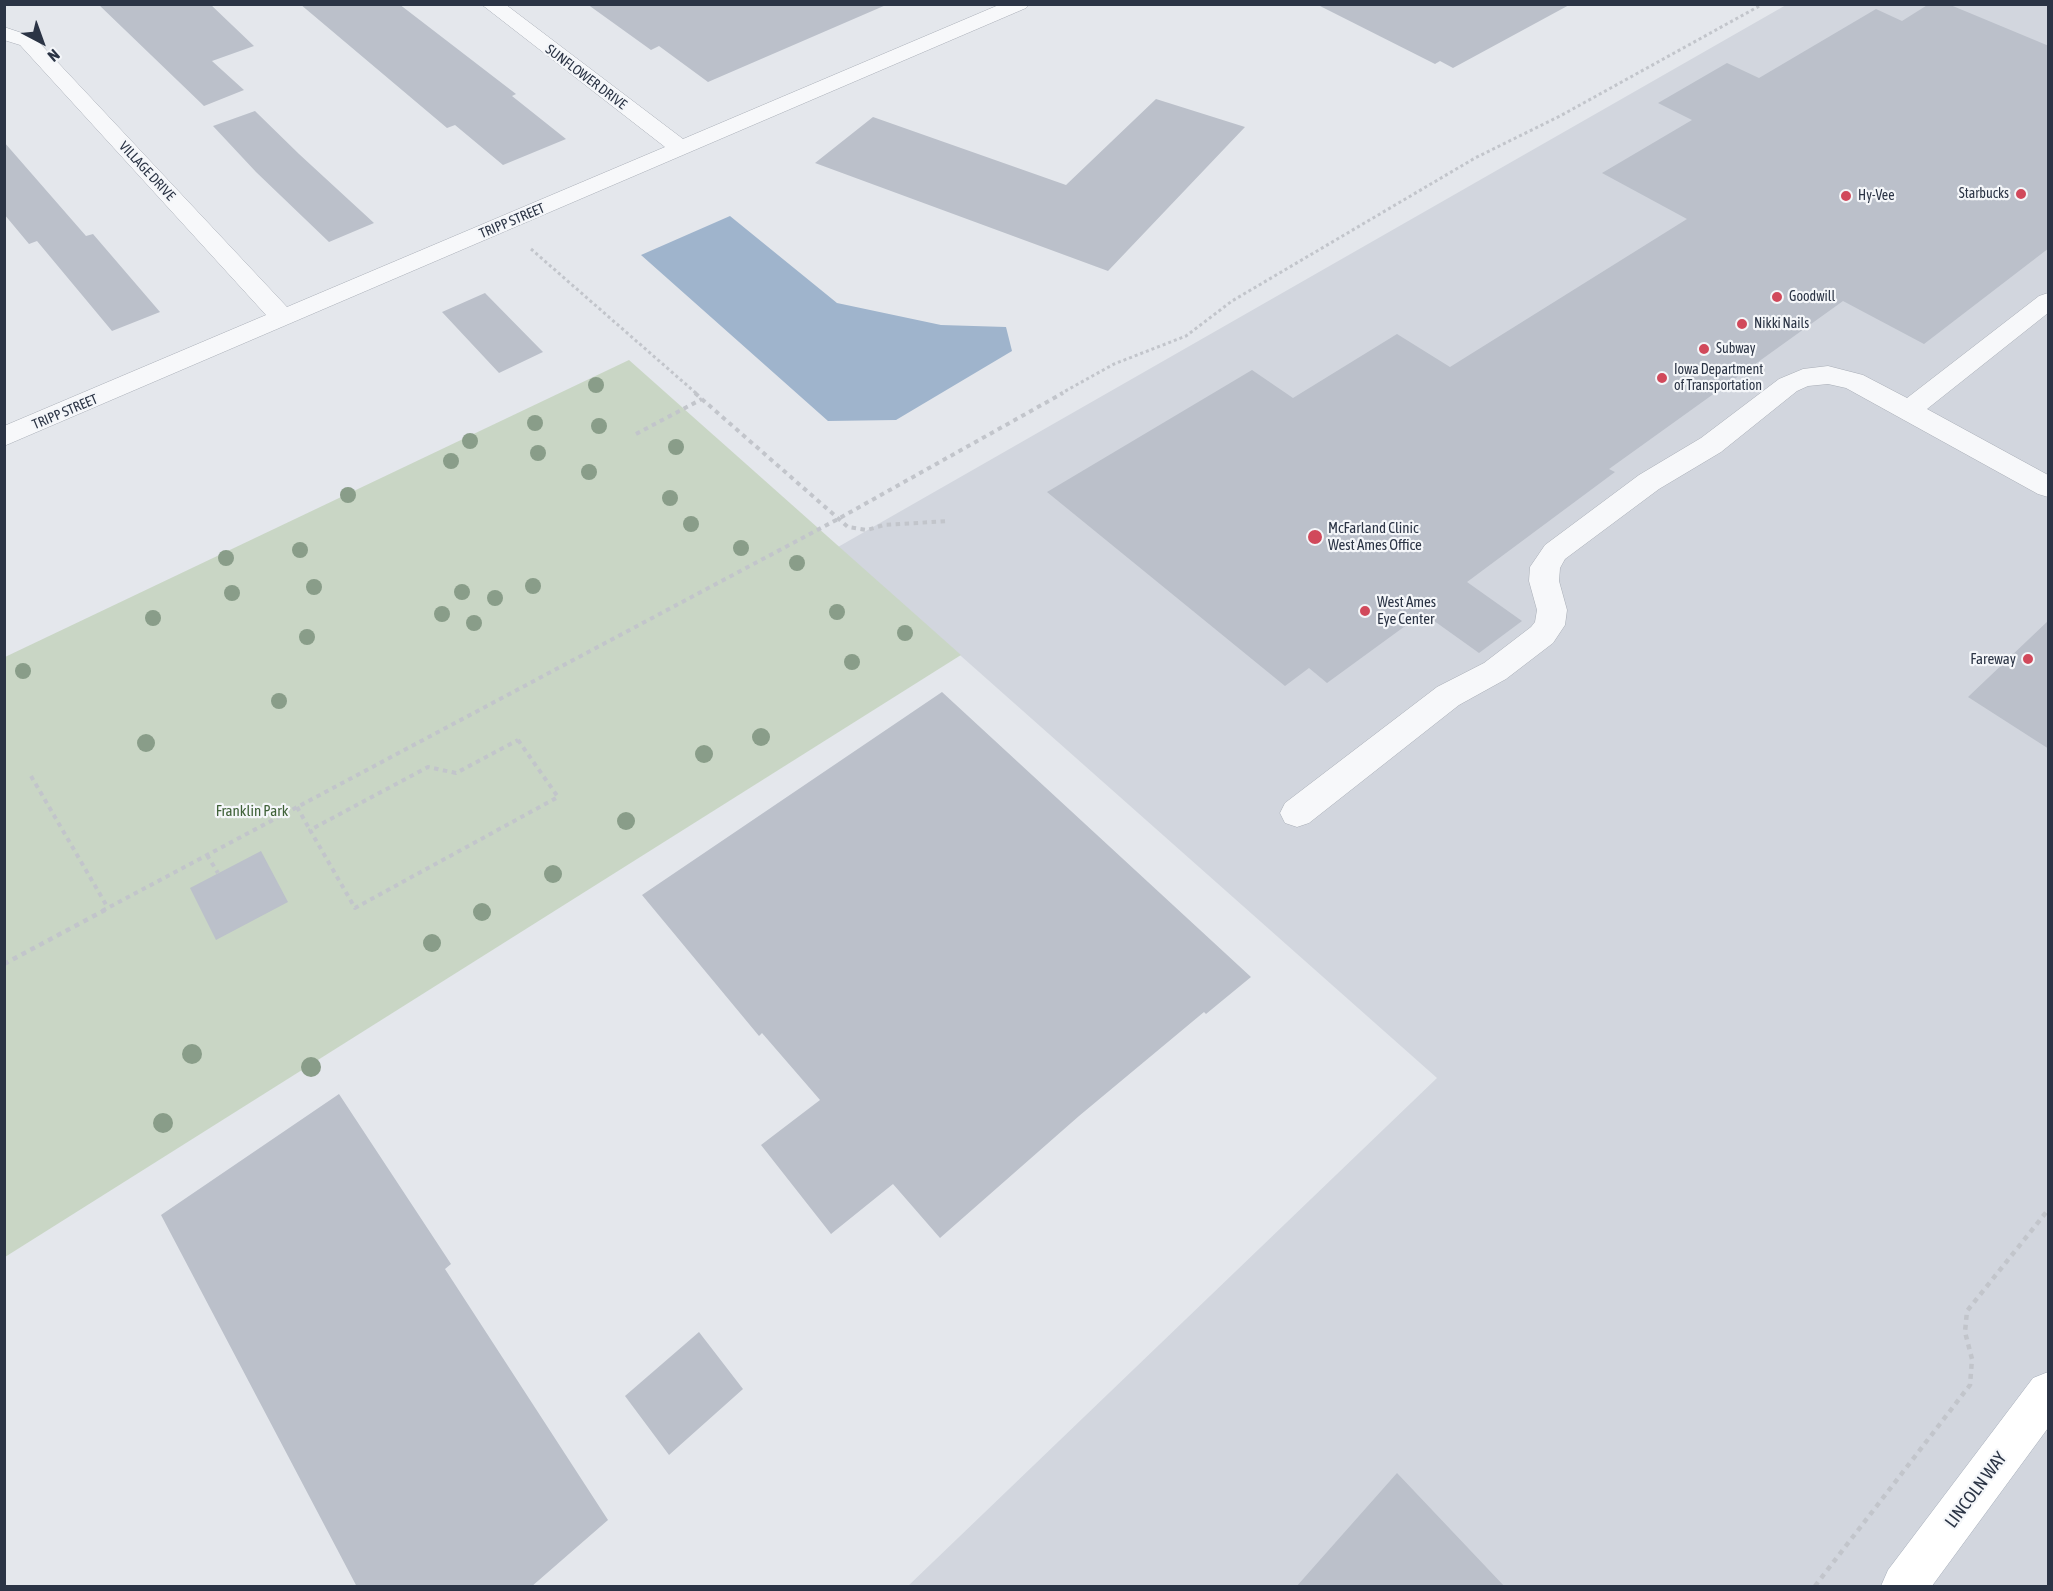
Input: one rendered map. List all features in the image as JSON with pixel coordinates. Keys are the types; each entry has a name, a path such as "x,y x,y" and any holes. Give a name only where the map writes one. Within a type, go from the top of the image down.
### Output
{"main road":[{"name":"LINCOLN WAY","path":"1904,1587 2049,1393"}],"street":[{"name":"SUNFLOWER DRIVE","path":"491,4 681,148"},
{"name":"TRIPP STREET","path":"4,437 1019,4"},
{"name":"VILLAGE DRIVE","path":"4,33 27,41 283,318"},
{"path":"1909,410 2049,301"},
{"path":"1297,813 1448,696 1495,671 1542,635 1550,625 1552,610 1544,581 1545,567 1555,552 1648,482 1711,445 1788,385 1812,375 1828,375 1854,381 2049,487"}],"path":[{"path":"4,964 838,519 1114,364 1186,336 1232,301 1475,158 1560,116 1763,4"},
{"path":"528,246 848,527 856,530 884,525 949,521"},
{"path":"636,434 702,399"},
{"path":"297,807 310,830 355,908 558,797 518,740 456,772 428,767 310,830"},
{"path":"31,776 108,908"},
{"path":"207,855 218,873"},
{"path":"1815,1587 1970,1385 1972,1359 1965,1332 1967,1311 2049,1210"}],"shaded area":[{"path":"1786,5 2048,5 2048,1586 908,1586 1437,1078 838,547"}],"green space":[{"name":"Franklin Park","path":"629,360 961,655 5,1257 5,657"}],"water":[{"path":"730,216 837,303 941,325 1006,327 1012,351 896,420 828,421 641,255"}],"building":[{"path":"98,4 210,4 254,46 212,61 244,90 204,106"},
{"path":"300,4 399,4 516,94 512,96 566,139 503,165 455,125 447,128"},
{"path":"587,4 886,5 708,82 659,46 651,50"},
{"path":"1316,4 1571,4 1453,68 1440,61 1435,64"},
{"path":"1929,4 1948,4 2049,46 2049,248 1924,344 1843,301 1609,469 1615,472 1467,582 1522,621 1479,653 1423,613 1327,683 1309,668 1285,686 1047,492 1252,370 1293,398 1397,334 1450,367 1687,219 1602,173 1692,120 1658,103 1727,63 1759,78 1876,9 1902,21"},
{"path":"1156,99 1245,127 1108,271 815,163 873,117 1066,185"},
{"path":"255,111 374,223 329,242 256,172 213,126"},
{"path":"4,142 86,236 93,234 160,312 112,331 37,241 29,244 4,214"},
{"path":"485,293 543,352 499,373 442,312"},
{"name":"Fareway","path":"2049,620 2049,749 1968,697"},
{"path":"942,692 1251,977 1206,1014 1204,1012 1079,1116 940,1238 893,1184 831,1234 761,1145 820,1100 762,1033 759,1036 642,895"},
{"path":"261,851 288,902 216,940 190,888"},
{"path":"339,1094 451,1264 445,1269 608,1520 531,1587 357,1587 161,1215"},
{"path":"699,1332 743,1389 669,1455 625,1396"},
{"path":"1397,1473 1505,1587 1296,1587"}],"place":[{"name":"Starbucks","path":"2021,194"},
{"name":"Hy-Vee","path":"1846,196"},
{"name":"Goodwill","path":"1777,297"},
{"name":"Nikki Nails","path":"1742,324"},
{"name":"Subway","path":"1704,349"},
{"name":"Iowa Department of Transportation","path":"1662,378"},
{"name":"McFarland Clinic West Ames Office","path":"1315,537"},
{"name":"West Ames Eye Center","path":"1365,611"},
{"name":"Fareway","path":"2028,659"}]}
